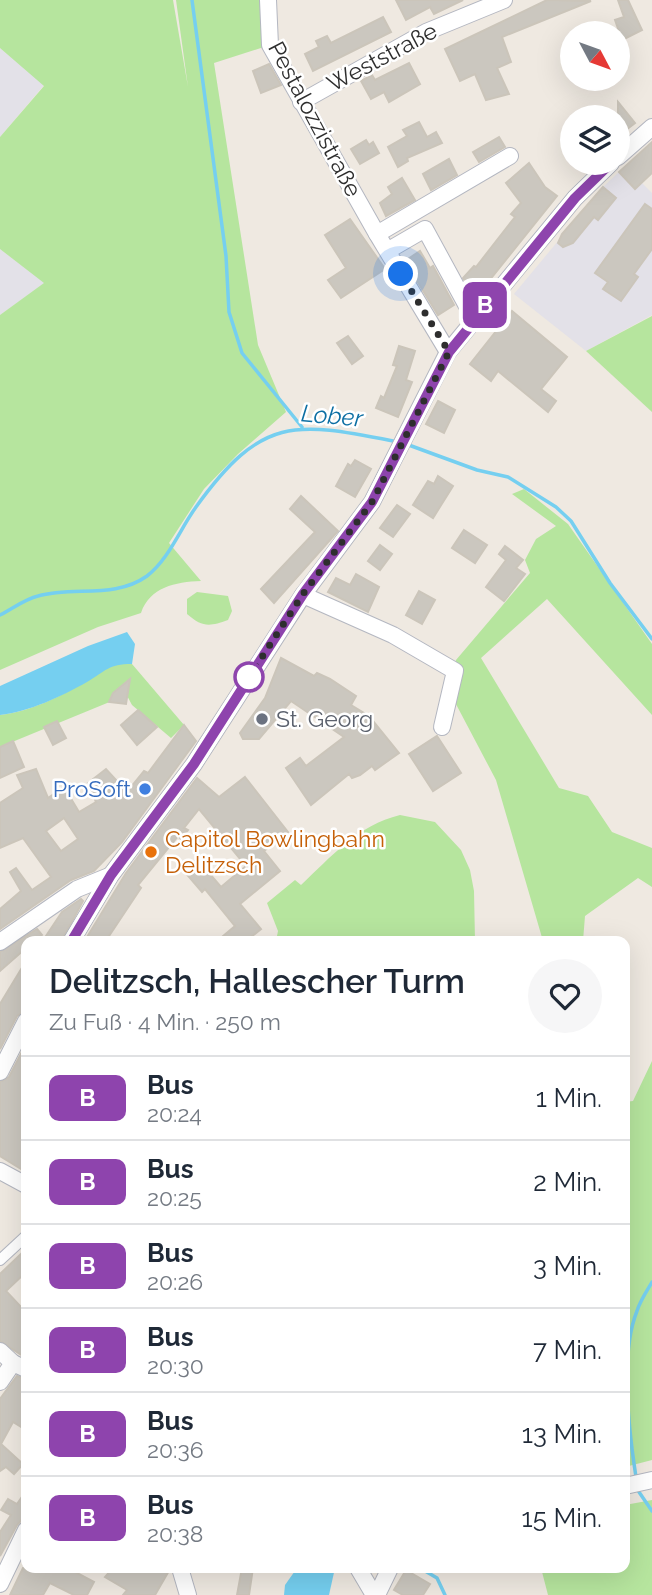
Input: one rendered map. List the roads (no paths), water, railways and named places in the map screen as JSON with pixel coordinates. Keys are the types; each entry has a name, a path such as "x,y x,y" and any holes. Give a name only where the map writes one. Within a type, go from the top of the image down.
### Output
{"street":[{"name":"Pestalozzistraße","path":"268,0 270,45 377,234 449,352"},
{"name":"Weststraße","path":"301,102 426,32 504,0"},
{"path":"630,146 652,127"},
{"path":"377,234 510,156"},
{"path":"75,936 111,875 194,764 303,594 372,502 449,352 575,198 599,175"},
{"path":"394,247 425,229 474,319"},
{"path":"303,594 393,635 455,671 442,727"},
{"path":"0,943 77,889 111,875"},
{"path":"0,1072 21,1031"},
{"path":"0,1171 21,1182"},
{"path":"1,1260 21,1241"},
{"path":"0,1351 19,1366 0,1382"},
{"path":"0,1584 21,1540"},
{"path":"181,1573 188,1595"},
{"path":"361,1573 375,1595 387,1573"}],"water":[{"path":"127,632 135,644 132,664 112,667 45,703 0,715 0,686 88,646"},
{"path":"293,1573 334,1573 329,1595 284,1595 285,1585"}],"waterway":[{"path":"192,0 226,256 229,312 242,353 302,427"},
{"name":"Lober","path":"0,615 38,596 108,590 135,583 147,576 162,561 196,507 220,477 241,455 262,440 284,432 306,429 398,442"},
{"name":"Lober","path":"406,444 477,470 508,477 556,507 571,521 610,583 652,639"},
{"name":"Lober","path":"630,1341 638,1307 652,1282"},
{"name":"Lober","path":"630,1427 636,1477"},
{"name":"Lober","path":"639,1492 652,1511"},
{"path":"428,1573 437,1578 445,1595"}],"place":[{"name":"St. Georg","path":"262,719"},
{"name":"ProSoft","path":"145,789"},
{"name":"Capitol Bowlingbahn Delitzsch","path":"151,852"}]}
